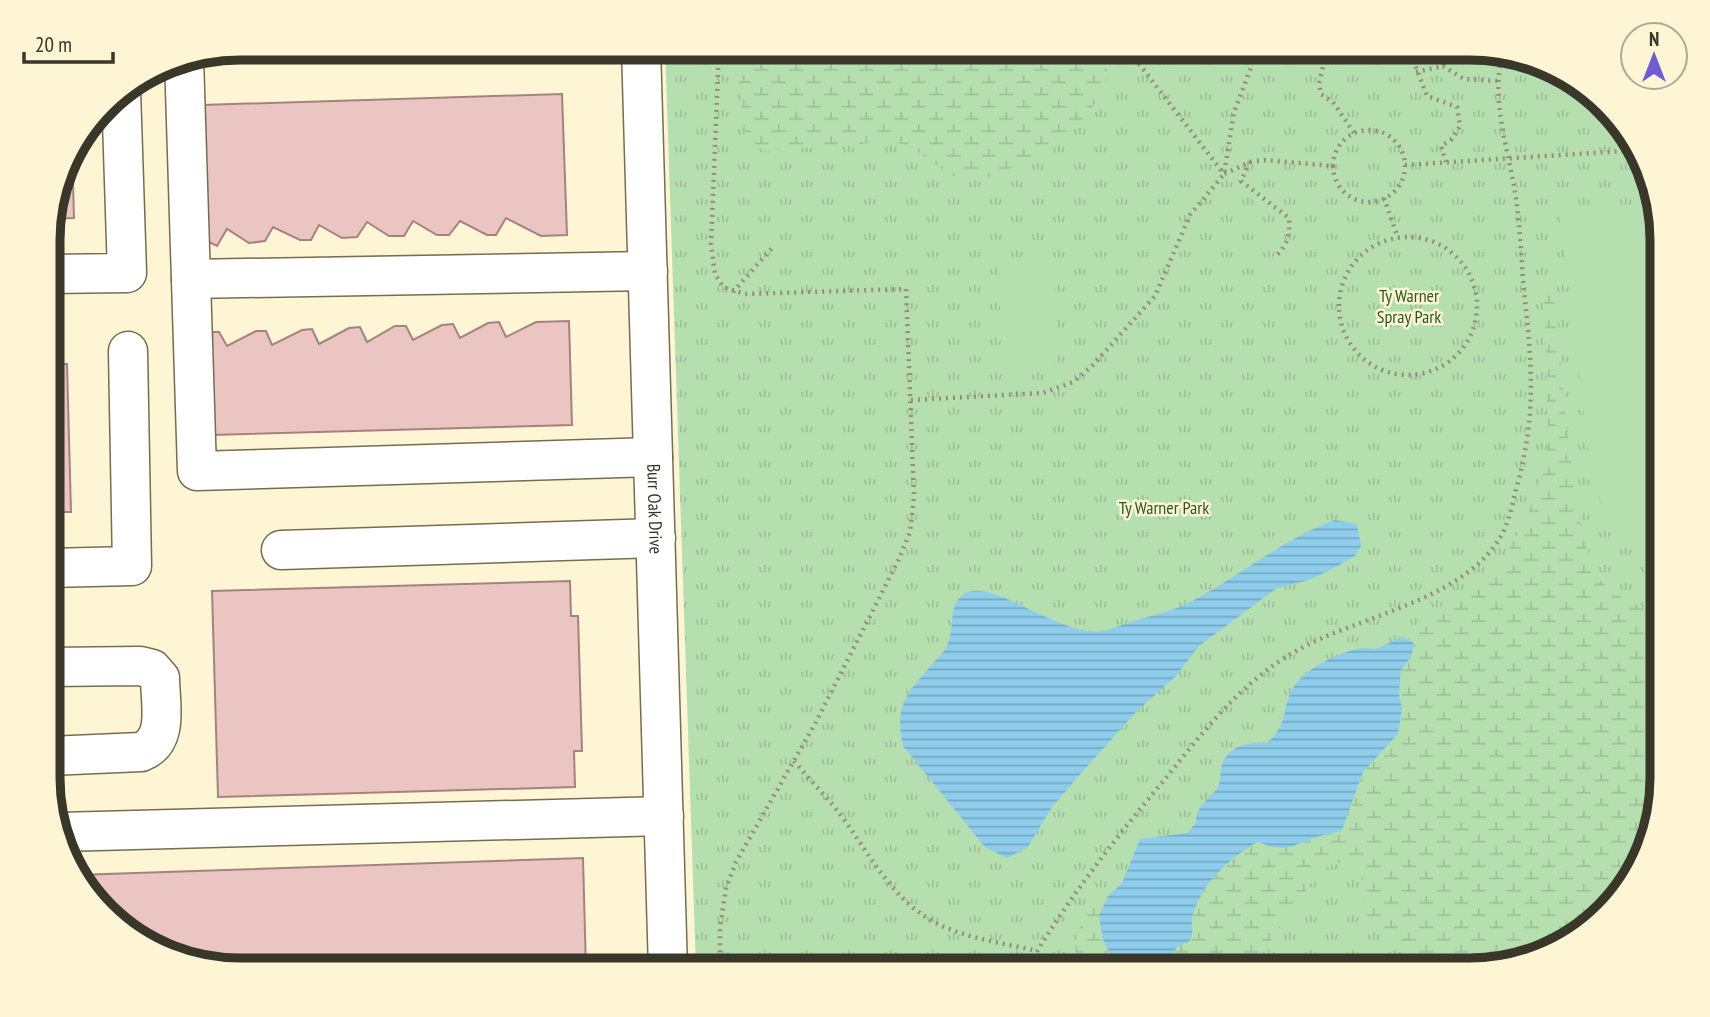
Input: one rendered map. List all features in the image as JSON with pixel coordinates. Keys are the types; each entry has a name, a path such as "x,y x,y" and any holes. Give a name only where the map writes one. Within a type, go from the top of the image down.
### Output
{"street":[{"name":"Burr Oak Drive","path":"641,60 668,958"},
{"path":"184,68 197,471 653,457"},
{"path":"60,274 127,273 121,104"},
{"path":"191,279 648,271"},
{"path":"60,568 132,566 128,351"},
{"path":"281,550 656,538"},
{"path":"60,667 140,666 152,669 160,678 161,727 160,737 152,748 141,752 60,756"},
{"path":"68,832 664,816"}],"path":[{"path":"719,60 712,259 723,287 733,293 906,289 914,497 910,532 794,761 736,862 726,888 720,927 720,958"},
{"path":"1136,60 1224,174"},
{"path":"1224,174 1234,112 1252,60"},
{"path":"1324,60 1318,83 1321,94 1333,102 1354,133"},
{"path":"1412,60 1427,96 1457,107 1461,126 1452,139 1441,146 1446,162"},
{"path":"1443,66 1445,60"},
{"path":"1033,957 1077,888 1116,838 1240,693 1268,668 1297,649 1416,600 1468,572 1485,558 1505,528 1525,458 1533,405 1515,191 1507,157 1499,81 1501,63"},
{"path":"1416,72 1443,66 1464,79 1499,81"},
{"path":"1377,131 1393,139 1400,147 1405,165 1397,189 1384,198 1360,201 1345,194 1336,181 1333,166 1337,149 1354,133 1377,131"},
{"path":"1405,165 1627,151"},
{"path":"911,400 1043,393 1073,382 1092,366 1155,296 1190,215 1224,174 1250,162 1333,166"},
{"path":"1250,162 1241,181 1289,218 1290,233 1285,247 1277,255"},
{"path":"1384,198 1398,238"},
{"path":"1414,237 1437,243 1457,256 1471,275 1478,298 1476,322 1466,344 1450,361 1429,372 1405,375 1384,371 1365,360 1350,344 1341,324 1339,302 1343,281 1354,262 1370,248 1398,238 1414,237"},
{"path":"733,293 774,247"},
{"path":"794,761 843,818 880,874 916,911 936,923 968,934 1037,951"}],"green space":[{"name":"Ty Warner Park","path":"665,60 1494,61 1540,73 1561,84 1598,112 1632,160 1641,181 1650,227 1650,790 1647,813 1637,847 1626,868 1598,905 1571,927 1550,939 1529,948 1483,957 696,958"},
{"path":"734,60 1107,60 1108,68 1103,88 1093,106 1061,138 1023,162 986,178 970,181 956,177 913,149 895,142 767,152 750,144 741,118 742,100"},
{"path":"1647,204 1650,227 1650,564 1624,541 1615,528 1600,500 1590,468 1560,210"},
{"path":"1054,259 1057,362 1001,363 999,260"},
{"path":"1548,290 1553,294 1556,311 1570,453 1583,533 1591,563 1601,581 1614,593 1650,610 1650,790 1641,836 1626,868 1598,905 1571,927 1529,948 1506,954 1483,957 1405,957 1409,949 1388,940 1368,921 1357,863 1342,862 1321,869 1256,957 1171,957 1177,947 1193,934 1197,905 1212,879 1234,858 1258,842 1280,848 1329,837 1348,817 1363,772 1398,734 1402,709 1399,693 1401,669 1411,657 1414,643 1403,637 1421,620 1449,601 1501,574 1510,547 1524,523 1543,476 1548,442 1544,293"},
{"path":"1108,896 1099,916 1109,957 1077,957 1078,932 1096,899"}],"water":[{"path":"1335,520 1357,524 1361,546 1355,556 1309,580 1277,588 1199,646 1176,676 1136,712 1052,807 1028,847 1007,858 985,847 903,746 900,719 905,700 947,646 954,608 960,597 966,593 978,591 993,594 1067,626 1085,631 1101,631 1185,605 1297,537"},
{"path":"1403,637 1414,643 1411,657 1401,670 1399,693 1402,709 1398,734 1363,772 1342,830 1287,848 1258,842 1247,848 1226,864 1209,883 1196,906 1190,941 1177,947 1171,957 1111,957 1103,940 1099,916 1108,896 1122,883 1140,839 1187,833 1196,823 1198,811 1218,787 1225,758 1240,746 1267,743 1279,729 1288,698 1304,675 1343,653 1362,648 1376,649"}],"building":[{"path":"562,94 567,235 541,236 506,218 496,235 487,235 460,221 449,235 437,235 413,221 404,236 389,236 367,222 357,237 342,238 319,225 311,240 300,240 273,227 265,241 249,243 227,229 217,246 207,241 201,105"},
{"path":"73,171 74,218 61,219"},
{"path":"569,321 572,425 212,435 209,332 219,332 227,346 256,331 266,331 272,345 302,330 312,329 319,344 349,328 360,327 367,342 395,326 406,326 413,340 442,325 453,324 460,338 488,323 499,322 506,337 536,322"},
{"path":"60,364 67,364 71,512 60,512"},
{"path":"570,581 571,616 578,616 582,751 574,751 575,787 218,797 212,591"},
{"path":"583,858 586,958 216,956 170,944 149,933 121,913 88,875"}],"park label":[{"name":"Ty Warner Spray Park","path":"1409,306"}]}
